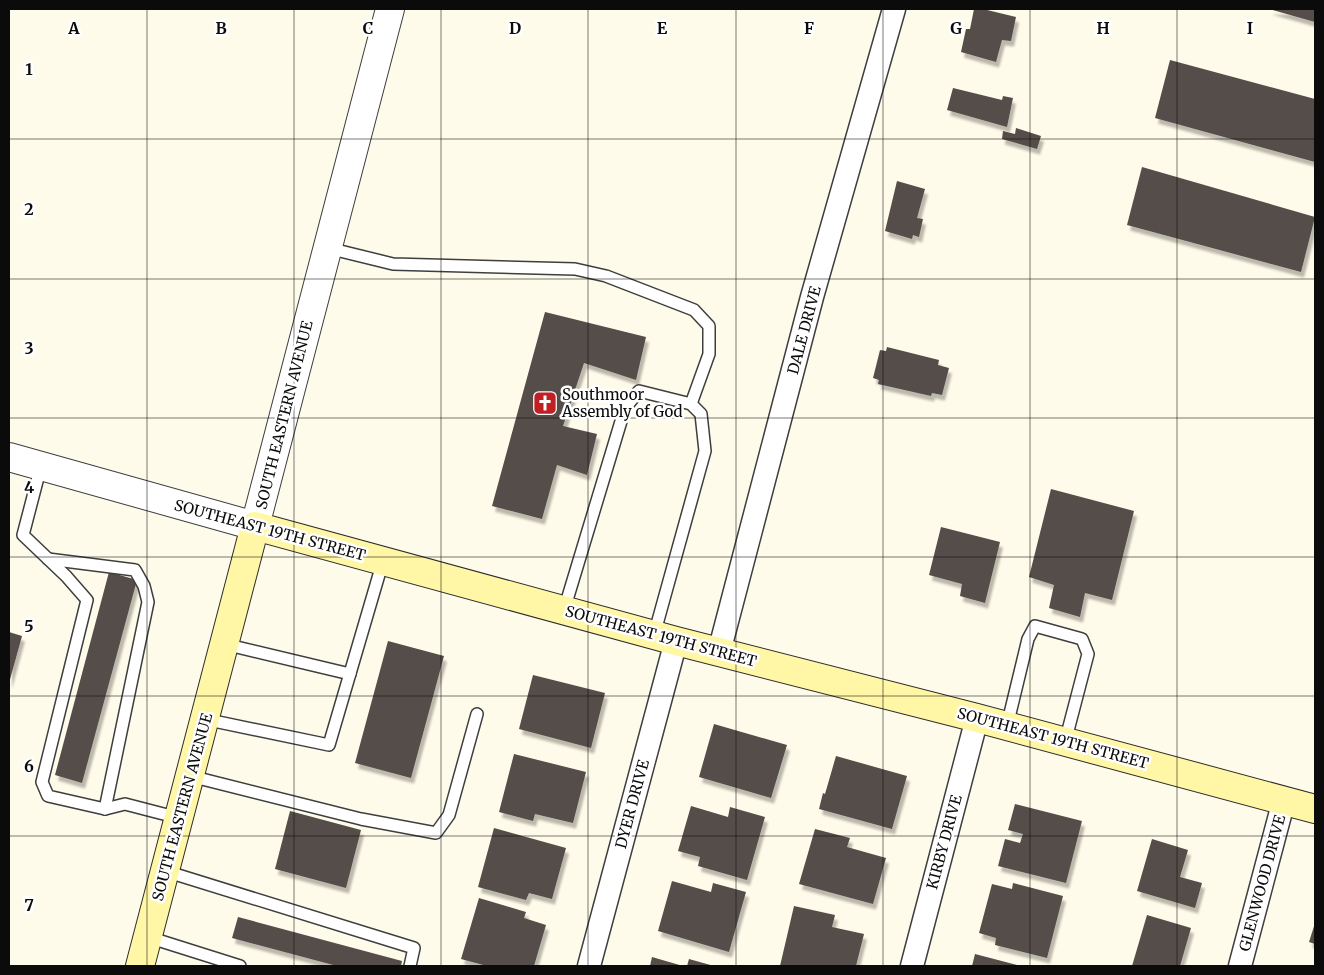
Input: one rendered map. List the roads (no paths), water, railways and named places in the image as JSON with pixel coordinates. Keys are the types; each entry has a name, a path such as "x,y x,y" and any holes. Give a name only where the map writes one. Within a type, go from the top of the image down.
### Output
{"main road":[{"name":"SOUTHEAST 19TH STREET","path":"255,526 665,638 977,718 1315,809"},
{"name":"SOUTH EASTERN AVENUE","path":"140,966 255,526"}],"street":[{"name":"SOUTH EASTERN AVENUE","path":"255,526 390,9"},
{"name":"DALE DRIVE","path":"719,652 812,297 894,9"},
{"name":"SOUTHEAST 19TH STREET","path":"9,457 255,526"},
{"name":"DYER DRIVE","path":"589,966 665,638"},
{"name":"KIRBY DRIVE","path":"912,966 977,718"},
{"name":"GLENWOOD DRIVE","path":"1240,966 1284,800"}],"lane":[{"path":"327,247 393,264 575,269 606,276 694,310 709,326 709,354 691,404"},
{"path":"564,610 626,408 639,392 691,404 701,414 705,451 665,638"},
{"path":"41,466 23,535 87,600 42,782 48,796 105,809 125,804 179,818"},
{"path":"48,559 135,570 144,586 148,602 105,809"},
{"path":"204,719 329,745 383,561"},
{"path":"1007,726 1028,639 1035,626 1082,639 1088,654 1065,742"},
{"path":"224,644 350,674"},
{"path":"190,776 361,819 436,833 449,815 477,714"},
{"path":"165,871 414,948 410,966"},
{"path":"148,937 240,966"}],"place":[{"name":"Southmoor Assembly of God","path":"545,403"}]}
